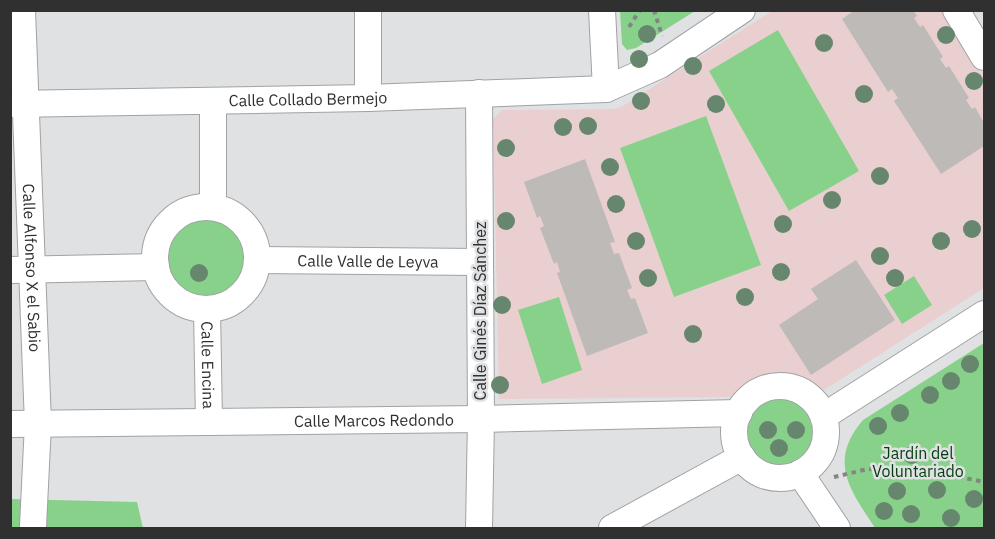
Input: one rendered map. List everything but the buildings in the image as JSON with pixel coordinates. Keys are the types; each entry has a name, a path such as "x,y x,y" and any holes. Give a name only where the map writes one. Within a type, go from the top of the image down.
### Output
{"street":[{"name":"Calle Alfonso X el Sabio","path":"22,10 17,104 21,270 38,424 33,526"},
{"path":"368,10 368,98"},
{"path":"602,10 606,88 660,65 742,10"},
{"path":"956,10 984,57"},
{"name":"Calle Collado Bermejo","path":"17,104 368,98 606,88"},
{"name":"Calle Ginés Díaz Sánchez","path":"479,93 481,419 479,528"},
{"path":"213,102 213,207"},
{"path":"213,207 237,217 248,229 255,244 257,260 254,275 247,289 236,299 222,306 207,309 193,307 179,301 168,292 156,267 156,249 162,233 173,219 189,210 213,207"},
{"name":"Calle Valle de Leyva","path":"257,260 479,262"},
{"path":"21,270 156,267"},
{"name":"Calle Encina","path":"207,309 209,422"},
{"path":"824,416 984,314"},
{"path":"803,478 824,446 826,431 824,416 816,402 804,392 790,387 774,386 760,391 747,400 738,412 735,428 736,443 742,457 752,468 764,475 778,478 793,476 803,478 837,528"},
{"name":"Calle Marcos Redondo","path":"10,424 481,419 738,412"},
{"path":"612,528 742,457"}],"path":[{"path":"803,478 868,469 932,471 984,482"}],"shaded area":[{"path":"772,11 944,11 984,76 984,288 824,390 805,378 778,374 755,380 735,397 499,399 493,119 502,110 614,109 623,106"}],"green space":[{"path":"620,10 695,11 636,48 627,50 622,44"},
{"path":"778,30 859,171 789,211 709,71"},
{"path":"706,116 761,265 674,297 620,148"},
{"path":"206,213 223,216 237,226 247,240 250,257 247,274 237,288 223,298 206,301 189,298 175,288 165,274 162,257 165,240 175,226 189,216"},
{"path":"914,276 932,305 902,324 884,295"},
{"path":"559,297 582,370 542,384 518,310"},
{"name":"Jardín del Voluntariado","path":"984,343 984,528 875,528 851,489 846,476 846,449 852,435 863,420"},
{"path":"781,395 802,401 812,411 818,432 812,453 802,463 781,469 760,463 750,453 744,432 750,411 760,401"},
{"path":"11,499 137,502 143,528 11,528"}]}
